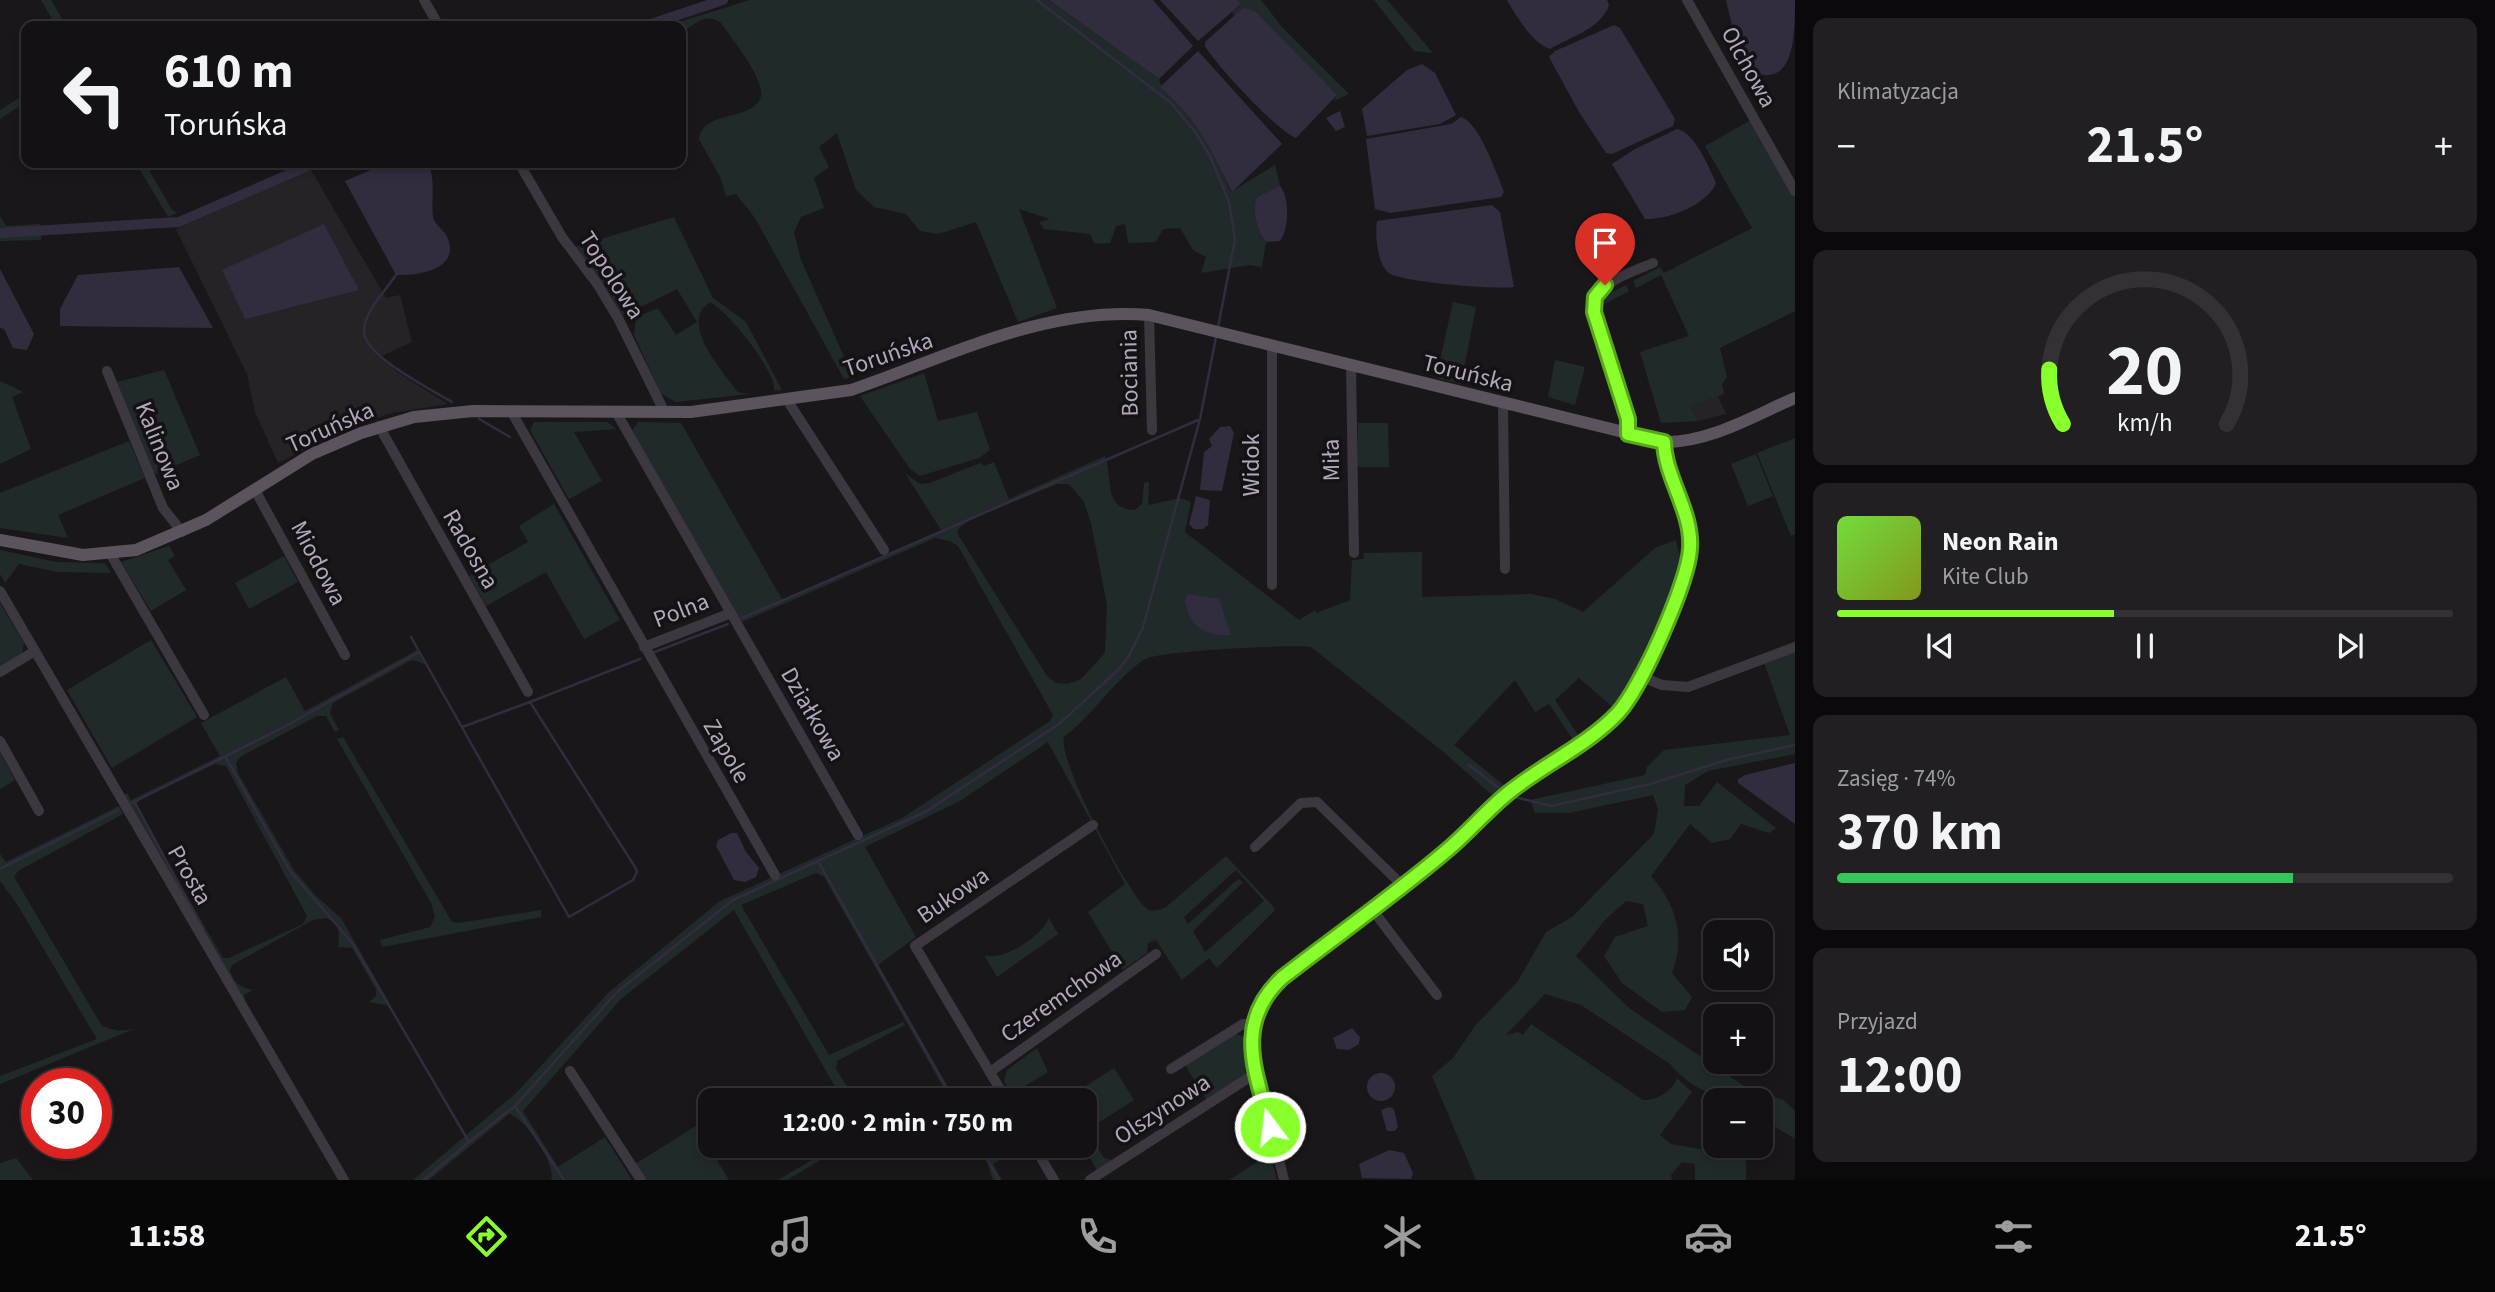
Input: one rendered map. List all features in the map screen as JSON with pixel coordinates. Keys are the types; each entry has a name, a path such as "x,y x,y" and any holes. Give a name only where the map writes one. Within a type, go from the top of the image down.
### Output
{"main road":[{"name":"Toruńska","path":"0,540 83,555 111,555 136,551 183,532 312,454 379,426 448,412 665,413 787,400 851,390 1062,318 1109,313 1149,315 1664,442 1681,442 1708,434 1795,398"}],"street":[{"path":"424,0 436,21"},
{"name":"Olchowa","path":"1687,0 1795,191"},
{"name":"Topolowa","path":"522,168 562,237 598,285 619,320 665,413"},
{"path":"1628,434 1628,419 1594,312 1595,297 1605,285 1653,263"},
{"name":"Bociania","path":"1149,315 1152,430"},
{"name":"Widok","path":"1272,345 1272,585"},
{"name":"Miła","path":"1351,366 1354,553"},
{"name":"Kalinowa","path":"107,371 163,508 183,532"},
{"path":"787,400 884,550"},
{"path":"1503,403 1505,569"},
{"name":"Polna","path":"511,411 644,648 731,613 616,412"},
{"name":"Radosna","path":"379,426 528,692"},
{"path":"1284,1180 1256,1073 1250,1034 1263,1000 1276,984 1445,852 1507,793 1609,721 1632,696 1680,592 1691,547 1688,529 1667,465 1664,442"},
{"name":"Miodowa","path":"256,490 345,655"},
{"path":"111,555 204,715"},
{"name":"Prosta","path":"0,591 344,1180"},
{"name":"Działkowa","path":"731,613 858,835"},
{"path":"1640,676 1662,685 1688,687 1795,647"},
{"name":"Zapole","path":"644,648 775,875"},
{"path":"0,672 35,651"},
{"path":"0,741 39,811"},
{"path":"1255,847 1301,803 1317,802 1402,885"},
{"name":"Bukowa","path":"999,1088 915,946 1093,825"},
{"path":"1372,909 1437,995"},
{"name":"Czeremchowa","path":"990,1072 1156,954"},
{"path":"1171,1069 1243,1024 1253,1024"},
{"path":"570,1071 641,1180"},
{"name":"Olszynowa","path":"1090,1180 1256,1073"},
{"path":"1041,1158 1054,1180"}],"shaded area":[{"path":"41,0 51,0 63,21 53,21"},
{"path":"750,0 1049,0 1159,79 1163,89 1187,110 1201,129 1231,192 1275,165 1280,186 1257,197 1255,202 1256,220 1266,242 1262,267 1250,265 1201,273 1206,257 1193,250 1180,228 1163,229 1156,242 1128,243 1125,224 1116,226 1110,243 1095,244 1090,234 1044,229 1039,222 1050,219 1019,209 1057,308 1018,322 976,222 938,234 920,231 906,214 874,207 856,190 837,133 819,147 829,167 814,178 824,208 801,217 794,232 801,260 853,377 844,379 755,218 736,194 726,196 721,179 699,139 702,130 709,124 754,106 760,99 759,82 721,23 705,19 686,29 686,21 682,21"},
{"path":"1049,0 1153,0 1193,46 1159,79"},
{"path":"1160,0 1237,0 1241,4 1198,41"},
{"path":"1237,0 1261,0 1282,27 1349,94 1334,101 1337,95 1243,8 1235,16 1232,12 1241,5"},
{"path":"1374,0 1387,0 1433,53 1414,51"},
{"path":"1507,0 1607,0 1609,5 1592,26 1550,49 1531,35"},
{"path":"1726,0 1795,0 1790,54 1778,72 1768,75 1755,73 1734,34"},
{"path":"1243,8 1255,11 1337,95 1296,138 1276,124 1248,96 1205,46 1205,42"},
{"path":"1614,25 1620,28 1675,119 1673,126 1612,154 1606,153 1579,112 1549,57 1555,51"},
{"path":"1198,51 1282,144 1232,192 1194,123 1160,87"},
{"path":"1422,64 1435,73 1456,115 1440,124 1367,136 1362,109 1407,70"},
{"path":"21,97 21,105 0,119 0,110"},
{"path":"1340,111 1345,127 1336,131 1326,118"},
{"path":"1461,117 1474,128 1487,150 1504,192 1501,197 1390,213 1375,209 1366,139 1451,124"},
{"path":"1751,120 1795,195 1795,311 1720,348 1727,377 1722,384 1724,394 1690,406 1698,421 1661,423 1640,352 1689,336 1661,275 1636,288 1633,281 1660,267 1664,273 1752,228 1705,146"},
{"path":"1677,129 1690,137 1716,183 1704,198 1686,210 1665,217 1645,219 1612,164 1635,149"},
{"path":"139,168 148,168 172,210 177,213 168,217"},
{"path":"375,168 429,168 433,183 433,217 447,236 450,249 448,258 434,269 396,275 345,181"},
{"path":"311,170 386,298 400,295 412,342 382,356 397,372 448,404 392,413 350,427 278,463 255,412 247,374 176,229"},
{"path":"1280,186 1287,205 1285,229 1280,241 1266,242 1256,220 1255,202 1257,197"},
{"path":"1492,205 1500,212 1514,287 1430,282 1397,276 1385,269 1379,257 1377,221"},
{"path":"0,216 6,226 40,224 41,240 0,241"},
{"path":"674,217 713,298 746,322 782,390 774,391 768,371 750,343 728,317 710,302 701,311 699,322 706,347 738,392 749,394 676,402 661,394 634,335 636,317 658,308 676,335 697,322 677,289 622,316 606,287 574,247"},
{"path":"324,224 359,290 245,319 222,270"},
{"path":"179,267 213,328 60,326 60,309 78,275"},
{"path":"0,269 34,334 27,350 13,348 4,329 0,328"},
{"path":"1626,285 1629,291 1597,308 1598,299"},
{"path":"1453,302 1476,307 1461,384 1436,378"},
{"path":"1555,360 1585,367 1575,405 1548,397"},
{"path":"164,370 200,455 153,475 117,382"},
{"path":"924,373 938,421 977,412 990,450 979,458 920,476 910,469 860,396"},
{"path":"0,381 23,392 12,397 31,449 0,464"},
{"path":"1718,396 1726,414 1698,421 1690,406"},
{"path":"534,422 607,422 616,429 574,432 602,481 569,499 530,430"},
{"path":"638,422 681,423 783,601 941,530 905,473 920,484 930,483 980,463 985,466 994,462 1009,499 1105,456 1111,491 1118,505 1135,510 1142,504 1144,483 1149,482 1148,505 1180,498 1191,502 1185,532 1299,620 1315,610 1316,613 1350,600 1352,560 1363,559 1364,553 1422,552 1422,597 1531,594 1555,599 1583,612 1655,548 1676,540 1678,551 1684,559 1672,591 1616,710 1579,678 1555,700 1580,738 1574,741 1549,704 1535,712 1515,680 1454,745 1505,786 1493,796 1446,754 1311,647 1253,647 1174,653 1145,659 1134,667 1064,737 1065,750 1095,824 1123,876 1147,909 1166,907 1226,856 1271,904 1275,910 1217,968 1209,958 1182,980 1156,940 1148,943 1147,953 1123,970 1088,912 1125,884 1048,742 960,801 865,847 916,937 878,965 949,1088 944,1088 824,877 816,873 741,905 829,1055 903,1022 905,1025 837,1061 836,1069 848,1088 836,1088 734,910 621,999 523,1111 558,1167 605,1137 632,1180 551,1180 549,1164 538,1142 523,1123 509,1114 429,1180 413,1180 516,1093 609,992 720,901 902,818 1050,721 1053,715 958,546 950,541 935,538 742,622 632,431","holes":["1057,484 1069,484 1084,502 1091,523 1107,605 1105,653 1081,679 1067,684 1056,683 1047,676 957,533 959,528 971,519","1236,870 1264,901 1205,952 1193,931 1243,882 1238,879 1188,924 1184,917"]},
{"path":"1358,423 1388,423 1389,467 1357,467"},
{"path":"1230,426 1234,433 1222,491 1200,490 1204,452 1212,446 1209,439 1220,427"},
{"path":"1795,438 1795,534 1791,536 1757,453"},
{"path":"129,441 145,478 58,515 68,538 0,528 0,493"},
{"path":"1756,454 1773,496 1748,506 1731,464"},
{"path":"1196,496 1210,500 1208,525 1203,529 1194,529 1189,524"},
{"path":"554,504 620,620 584,639 546,572 486,606 469,576 528,542 519,526"},
{"path":"169,546 175,556 168,560 186,590 151,611 121,562"},
{"path":"0,550 56,562 105,563 111,573 57,572 19,564 5,583 0,574"},
{"path":"284,556 298,582 249,609 235,583"},
{"path":"1188,594 1219,599 1231,635 1213,634 1199,628 1187,609 1185,600"},
{"path":"0,603 24,643 22,655 0,667"},
{"path":"151,640 197,717 112,768 67,690"},
{"path":"417,650 425,664 412,660 333,703 330,713 339,730 335,732 326,716 317,716 240,757 236,763 238,773 294,870 316,896 341,918 391,1006 369,1002 376,996 376,989 352,948 338,947 337,927 326,918 311,921 232,965 230,971 236,982 253,990 244,995 246,1003 123,796 127,793 131,800 220,756 201,723 286,677 305,711","holes":["215,764 226,766 307,916 303,924 229,958 223,958 136,808 138,800"]},
{"path":"1795,651 1795,754 1708,771 1685,785 1684,806 1699,806 1717,782 1776,828 1769,833 1741,824 1730,839 1712,843 1690,824 1651,876 1667,898 1676,922 1678,947 1672,973 1692,997 1685,1010 1662,1012 1622,983 1604,956 1615,937 1648,926 1643,904 1626,901 1605,920 1576,956 1629,1008 1703,1058 1703,1074 1726,1074 1747,1088 1699,1088 1670,1064 1581,1005 1545,994 1506,1035 1518,1032 1523,1035 1531,1024 1643,1100 1663,1094 1672,1087 1677,1078 1692,1092 1660,1135 1671,1144 1703,1150 1703,1158 1746,1158 1746,1180 1695,1180 1695,1164 1682,1162 1671,1175 1672,1180 1476,1180 1432,1076 1453,1058 1475,1026 1518,981 1546,932 1572,917 1654,834 1658,809 1653,795 1569,813 1535,813 1530,800 1645,775 1647,767 1664,750 1790,735 1764,663"},
{"path":"343,737 452,922 541,910 541,917 382,947 380,940 430,927 435,917 431,903 337,739"},
{"path":"0,752 15,780 0,789"},
{"path":"1795,763 1795,824 1738,783 1738,779"},
{"path":"119,806 123,814 18,871 14,877 102,1026 118,1031 134,1029 39,1068 21,1068 21,1075 0,1084 0,1076 97,1039 17,904 0,881 0,854 6,862"},
{"path":"737,833 746,852 759,868 756,877 745,882 734,880 716,846 718,840"},
{"path":"1049,918 1058,934 997,977 984,955 1001,955 1021,946 1039,932"},
{"path":"1352,1028 1360,1037 1359,1044 1349,1050 1337,1049 1333,1038"},
{"path":"1235,1034 1243,1036 1248,1044 1245,1076 1207,1100 1185,1065"},
{"path":"1037,1048 1048,1072 1022,1088 1008,1088 1004,1081 1007,1070"},
{"path":"1114,1068 1134,1100 1097,1124 1097,1088 1082,1088"},
{"path":"1381,1073 1391,1077 1395,1087 1391,1097 1381,1101 1371,1097 1367,1087 1371,1077"},
{"path":"1773,1097 1783,1100 1795,1111 1795,1139 1773,1125"},
{"path":"1389,1107 1394,1109 1398,1127 1395,1131 1387,1131 1381,1110"},
{"path":"696,1126 698,1158 716,1158 729,1180 645,1180 635,1164"},
{"path":"1097,1146 1104,1158 1112,1160 1097,1170 1090,1158 1097,1158"},
{"path":"1389,1150 1404,1153 1413,1173 1411,1179 1362,1178 1359,1164"},
{"path":"1270,1154 1277,1180 1229,1180 1265,1157"},
{"path":"16,1158 33,1180 0,1180 0,1163"},
{"path":"815,1158 824,1158 787,1180 778,1180"},
{"path":"985,1158 1002,1158 993,1164 1002,1180 993,1180"}],"waterway":[{"path":"660,21 723,0"},
{"path":"1037,0 1171,103 1196,133 1210,156 1229,202 1235,240 1218,327"},
{"path":"0,233 179,222 303,168"},
{"path":"396,275 367,317 364,332 368,342 387,362 452,402"},
{"path":"564,1180 515,1106 617,992 733,900 925,812 1059,724 1118,670 1129,656 1143,627 1200,419 1216,337"},
{"path":"479,419 510,437"},
{"path":"742,618 1198,420"},
{"path":"652,653 728,624"},
{"path":"411,637 569,917 633,880 637,872 635,867 530,702 462,727"},
{"path":"132,803 282,728 419,652"},
{"path":"530,702 640,659"},
{"path":"1515,797 1551,806 1650,784 1730,759 1795,745"},
{"path":"225,756 290,871 353,944 469,1142 515,1106"},
{"path":"1469,765 1500,789"},
{"path":"134,801 204,931"},
{"path":"0,869 118,810"},
{"path":"818,861 947,1088"},
{"path":"424,1180 469,1142"},
{"path":"987,1158 999,1180"}],"route":[{"path":"1270,1127 1256,1073 1250,1034 1258,1009 1269,991 1282,978 1445,852 1507,793 1597,732 1618,713 1632,696 1680,592 1691,547 1688,529 1667,465 1664,442 1628,434 1628,419 1594,312 1595,297 1605,285"}]}
